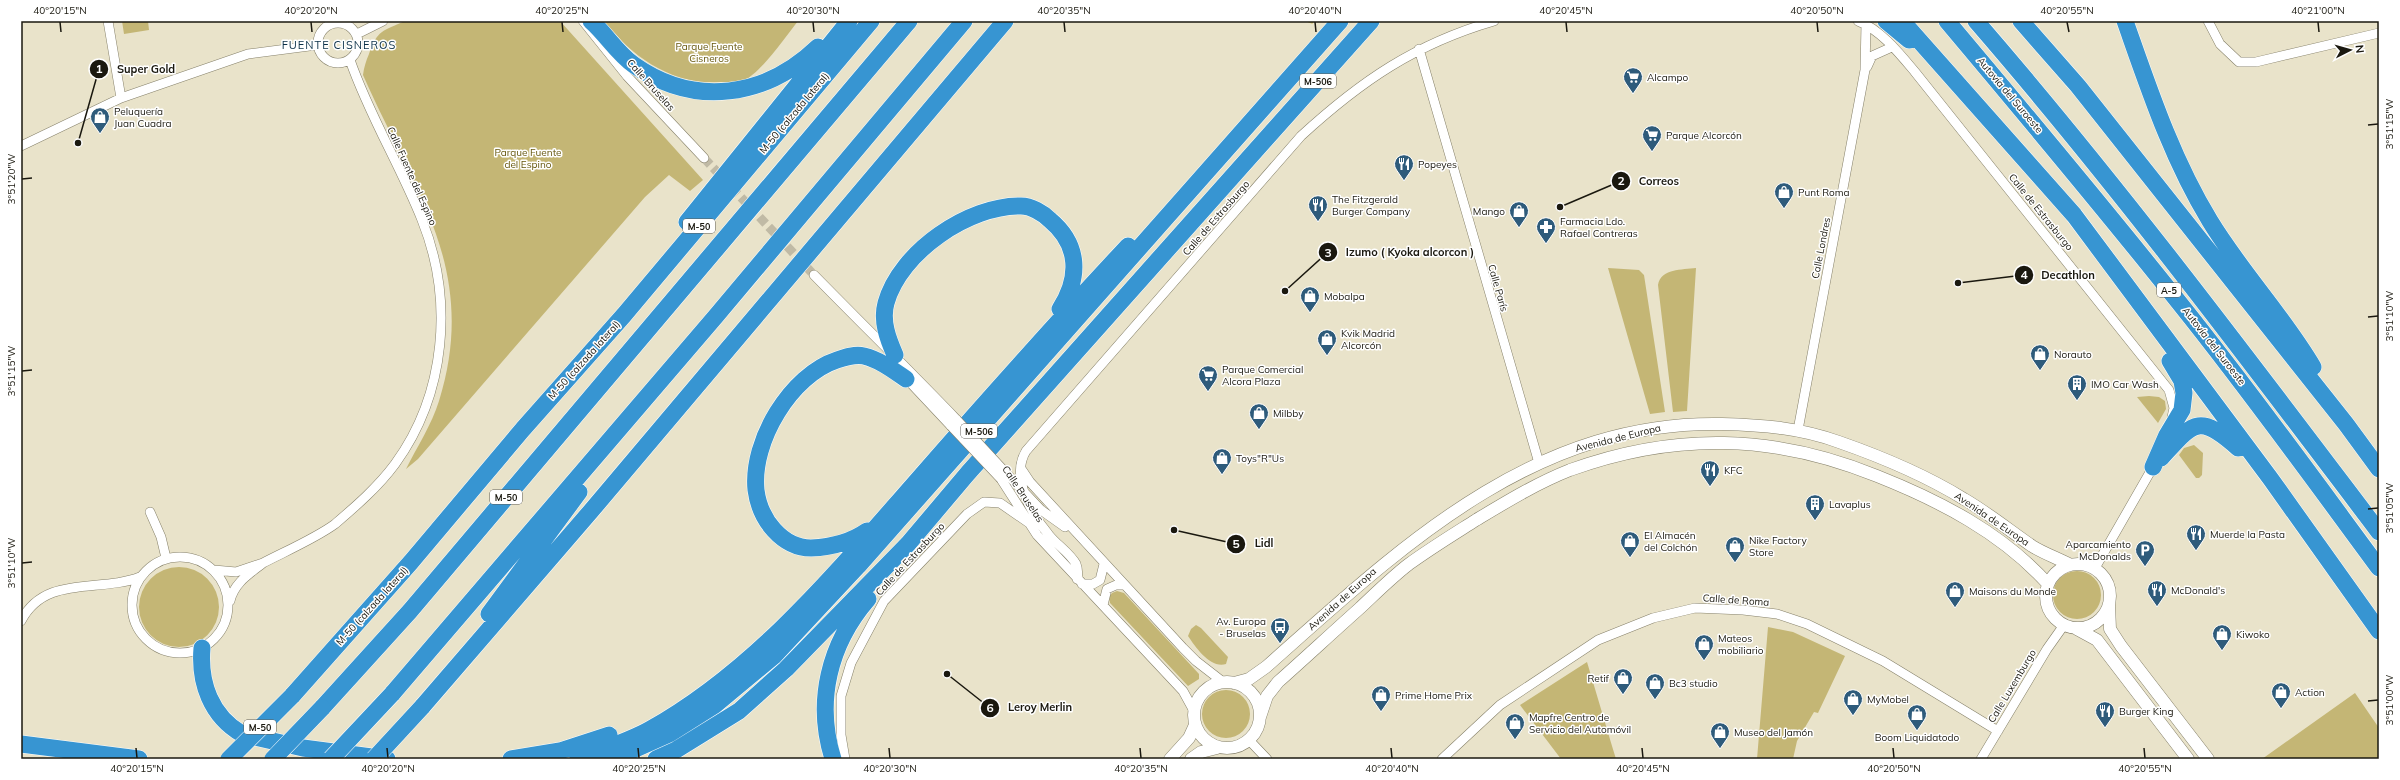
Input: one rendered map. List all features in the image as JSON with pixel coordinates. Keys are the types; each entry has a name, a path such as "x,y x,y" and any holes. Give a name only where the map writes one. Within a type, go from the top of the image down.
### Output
{"highway":[{"path":"586,22 634,65 678,86 708,92 744,88 778,77 802,62 840,21"},
{"path":"523,429 849,21"},
{"name":"M-50 (calzada lateral)","path":"229,759 292,696 411,562 523,429 624,315 871,21"},
{"name":"M-50","path":"273,759 322,708 420,600 909,21"},
{"path":"331,759 392,694 630,416 964,21"},
{"path":"374,759 422,707 591,511 1005,21"},
{"path":"912,131 955,92 1016,21"},
{"name":"M-506","path":"613,759 669,734 716,705 774,656 864,560 1340,21"},
{"name":"M-506","path":"656,759 676,750 739,711 786,669 908,544 968,473 1265,142 1371,21"},
{"path":"1265,142 1304,108 1383,21"},
{"path":"1886,21 1955,79"},
{"path":"1902,21 1955,79 2074,216 2270,478 2379,631"},
{"name":"Autovía del Suroeste","path":"1947,21 2056,149 2182,306 2276,427 2379,568"},
{"name":"Autovía del Suroeste","path":"1976,21 2077,140 2185,275 2379,532"},
{"path":"2021,21 2078,86 2346,424 2379,469"},
{"path":"2035,21 2078,86"},
{"path":"2125,21 2148,88 2181,165 2210,221 2303,351 2346,424"},
{"path":"578,759 648,731 693,702 757,652 852,555 1045,334 1212,155 1308,57"},
{"path":"895,355 884,326 886,303 896,280 916,255 934,238 964,220 996,208 1022,206 1043,214 1059,228 1070,243 1075,268 1070,293 1045,334"},
{"path":"2131,293 2149,332 2178,371 2182,381 2184,393 2182,410 2167,435 2153,467"},
{"path":"884,518 858,538 832,547 804,548 783,540 764,518 760,504 756,489 759,454 772,420 796,387 823,364 850,356 863,356 887,365 906,379"},
{"path":"437,689 462,649 591,475 630,416"},
{"path":"2153,467 2182,436 2194,426 2207,426 2219,430 2270,478"},
{"path":"833,759 826,733 825,704 828,674 834,656 856,612 893,569 908,544"},
{"path":"202,648 201,663 204,688 217,713 233,729 242,734 303,748 387,759"},
{"path":"510,759 560,751 646,723 693,702"},
{"path":"21,744 139,759"}],"street":[{"path":"108,21 121,98"},
{"path":"357,34 383,21"},
{"name":"Calle de Estrasburgo","path":"1025,494 1022,481 1024,454 1301,136 1338,102 1378,73 1419,49 1452,34 1494,21"},
{"path":"2208,21 2220,44 2239,62 2256,62 2379,33"},
{"name":"Calle Bruselas","path":"586,22 627,76 704,158"},
{"path":"331,23 344,23 351,27 357,34 358,46 355,54 350,60 338,64 329,61 320,52 317,45 320,32 331,23"},
{"name":"Calle de Estrasburgo","path":"1862,23 1892,47 1915,72 2169,390 2174,408 2167,435"},
{"name":"Calle Londres","path":"1798,430 1865,70 1862,23"},
{"path":"21,146 121,98 248,54 317,45"},
{"name":"Calle Londres","path":"1865,70 1872,56 1892,47"},
{"name":"Calle París","path":"1419,49 1539,463"},
{"name":"Calle Fuente del Espino","path":"263,563 333,525 374,489 395,465 413,436 431,392 440,346 441,293 437,266 422,220 359,88 350,60"},
{"name":"Calle Bruselas","path":"814,275 871,333 895,355 954,423 1004,476 1047,515 1086,545"},
{"name":"Calle Bruselas","path":"871,333 906,379 954,423"},
{"name":"Avenida de Europa","path":"1229,682 1249,679 1266,667 1376,569 1426,531 1474,498 1539,463 1561,453 1592,442 1646,429 1691,424 1751,424 1798,430 1861,450 1936,483 1993,517 2034,547 2069,564"},
{"name":"Avenida de Europa","path":"1260,717 1267,696 1278,682 1393,577 1446,539 1524,492 1569,471 1620,455 1671,445 1707,442 1749,443 1814,455 1861,469 1907,487 1952,510 2026,560 2048,584"},
{"path":"2094,568 2153,467"},
{"name":"Calle Bruselas","path":"1022,470 1030,482 1086,545 1196,661 1229,682"},
{"name":"Calle Bruselas","path":"1004,476 1029,523 1079,582 1103,605 1183,691 1194,711"},
{"name":"Calle Bruselas","path":"1025,494 1036,517 1048,535 1075,563 1079,582"},
{"name":"Calle de Estrasburgo","path":"845,759 841,736 841,696 851,663 884,601 967,514 984,502 1000,503 1029,523"},
{"path":"150,512 161,536 166,558"},
{"path":"229,604 224,586 214,570 204,562 191,557 178,556 166,558 151,566 140,577 133,592 131,608 135,624 144,637 156,647 171,653 187,653 202,648 213,641 222,630 227,618 229,604 234,589 242,579 263,563"},
{"path":"214,570 236,572 263,563"},
{"path":"1079,582 1093,584 1100,580 1104,564"},
{"path":"2188,759 2097,640 2070,627 2050,612 2045,594 2048,584 2056,572 2069,564 2084,564 2094,568 2107,583 2110,629 2208,759"},
{"path":"21,621 35,603 53,592 82,585 126,583 140,577"},
{"path":"1103,605 1107,589 1116,585 1124,585"},
{"path":"2070,627 2093,624 2100,619 2109,603"},
{"name":"Calle de Roma","path":"1442,759 1500,704 1598,640 1653,618 1695,608 1743,610 1777,614 1808,624 1883,661 1998,731"},
{"name":"Calle Luxemburgo","path":"1981,759 2047,649 2070,627"},
{"path":"1191,759 1201,752 1217,748 1228,749 1240,746 1249,740 1257,730 1260,717 1259,706 1253,695 1245,687 1229,682 1207,688 1201,695 1194,711 1195,725 1199,735 1207,743 1217,748"},
{"path":"1170,759 1189,738 1195,725"},
{"path":"1249,740 1267,759"}],"green space":[{"path":"122,21 148,21 149,30 124,34"},
{"name":"Parque Fuente del Espino","path":"405,21 560,21 703,180 690,191 669,175 645,197 418,459 406,469 428,427 439,401 450,354 451,310 446,270 435,231 420,193 363,75 372,46 378,36 382,32"},
{"name":"Parque Fuente Cisneros","path":"603,21 798,21 772,55 749,78 737,82 702,82 669,74 654,66 627,46"},
{"path":"1608,268 1639,270 1644,275 1665,412 1650,414"},
{"path":"1696,268 1687,411 1673,412 1658,285 1663,275 1673,271"},
{"path":"2137,397 2159,397 2165,401 2166,409 2158,423"},
{"path":"2194,445 2203,453 2202,475 2199,478 2196,478 2179,455 2184,448"},
{"path":"179,567 194,570 207,579 216,592 219,607 216,622 207,635 194,644 179,647 164,644 151,635 142,622 139,607 142,592 151,579 164,570"},
{"path":"2077,571 2086,573 2094,578 2099,586 2101,595 2099,604 2094,612 2086,617 2077,619 2068,617 2060,612 2055,604 2053,595 2055,586 2060,578 2068,573"},
{"path":"1117,591 1124,593 1199,674 1199,679 1188,686 1110,603 1109,597 1112,593"},
{"path":"1196,625 1201,628 1228,657 1226,664 1220,665 1209,661 1195,646 1188,636 1191,629"},
{"path":"1768,627 1793,632 1845,656 1818,713 1814,712 1797,741 1793,759 1757,759"},
{"path":"1587,662 1616,759 1561,759 1520,705"},
{"path":"1226,690 1235,692 1243,697 1248,705 1250,714 1248,723 1243,731 1235,736 1226,738 1217,736 1209,731 1204,723 1202,714 1204,705 1209,697 1217,692"},
{"path":"2355,693 2379,728 2379,759 2262,759"}],"tunnel":[{"path":"704,158 814,275"}],"place":[{"name":"Alcampo","path":"1633,94"},
{"name":"Peluquería Juan Cuadra","path":"100,134"},
{"name":"Super Gold","path":"78,143"},
{"name":"Parque Alcorcón","path":"1652,152"},
{"name":"Popeyes","path":"1404,181"},
{"name":"Correos","path":"1560,207"},
{"name":"Punt Roma","path":"1784,209"},
{"name":"The Fitzgerald Burger Company","path":"1318,222"},
{"name":"Mango","path":"1519,228"},
{"name":"Farmacia Ldo. Rafael Contreras","path":"1546,244"},
{"name":"Decathlon","path":"1958,283"},
{"name":"Izumo ( Kyoka alcorcon )","path":"1285,291"},
{"name":"Mobalpa","path":"1310,313"},
{"name":"Kvik Madrid Alcorcón","path":"1327,356"},
{"name":"Norauto","path":"2040,371"},
{"name":"Parque Comercial Alcora Plaza","path":"1208,392"},
{"name":"IMO Car Wash","path":"2077,401"},
{"name":"Milbby","path":"1259,430"},
{"name":"Toys\"R\"Us","path":"1222,475"},
{"name":"KFC","path":"1710,487"},
{"name":"Lavaplus","path":"1815,521"},
{"name":"Lidl","path":"1174,530"},
{"name":"Muerde la Pasta","path":"2196,551"},
{"name":"El Almacén del Colchón","path":"1630,558"},
{"name":"Nike Factory Store","path":"1735,563"},
{"name":"Aparcamiento McDonalds","path":"2145,567"},
{"name":"McDonald's","path":"2157,607"},
{"name":"Maisons du Monde","path":"1955,608"},
{"name":"Av. Europa - Bruselas","path":"1280,644"},
{"name":"Kiwoko","path":"2222,651"},
{"name":"Mateos mobiliario","path":"1704,661"},
{"name":"Leroy Merlin","path":"947,674"},
{"name":"Retif","path":"1623,695"},
{"name":"Bc3 studio","path":"1655,700"},
{"name":"Action","path":"2281,709"},
{"name":"Prime Home Prix","path":"1381,712"},
{"name":"MyMobel","path":"1853,716"},
{"name":"Burger King","path":"2105,728"},
{"name":"Boom Liquidatodo","path":"1917,731"},
{"name":"Mapfre Centro de Servicio del Automóvil","path":"1515,740"},
{"name":"Museo del Jamón","path":"1720,749"}],"district":[{"name":"FUENTE CISNEROS","path":"339,45"}]}
